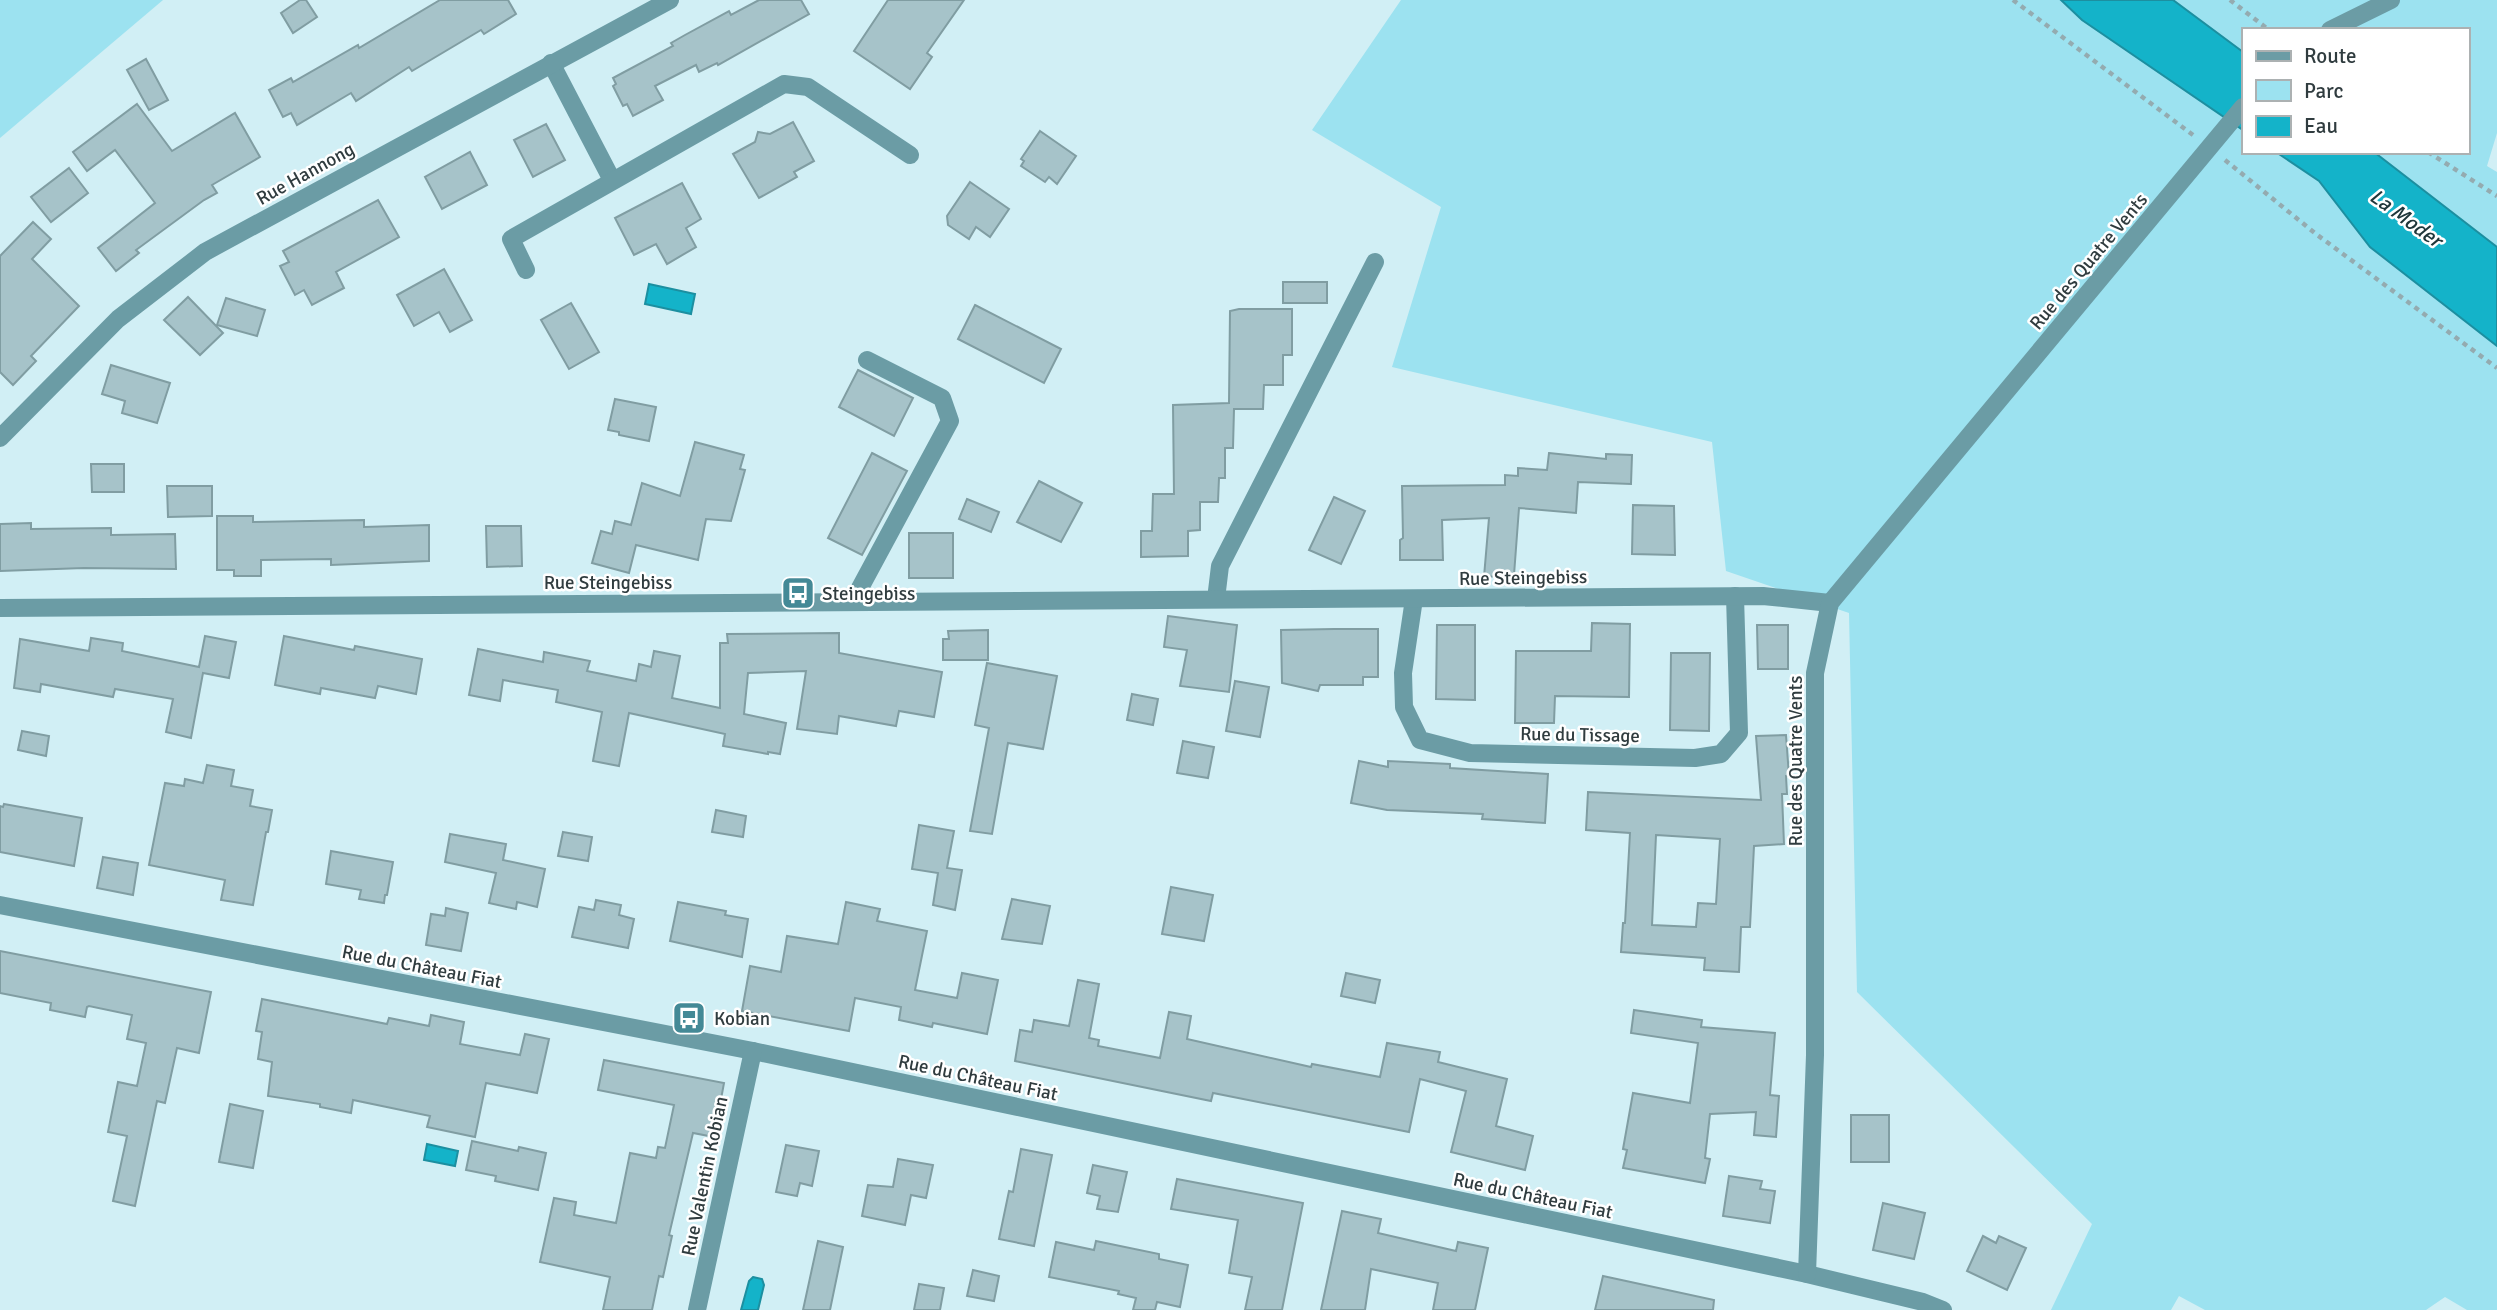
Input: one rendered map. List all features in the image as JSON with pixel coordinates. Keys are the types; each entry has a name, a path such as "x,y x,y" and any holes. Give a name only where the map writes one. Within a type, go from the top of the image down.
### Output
{"street":[{"name":"Rue Hannong","path":"0,438 118,319 205,252 670,0"},
{"path":"2334,28 2391,0"},
{"path":"551,63 612,180"},
{"path":"526,270 511,239 784,84 808,87 910,155"},
{"name":"Rue des Quatre Vents","path":"1807,1274 1815,1055 1815,673 1830,603 2242,108"},
{"path":"1216,598 1220,566 1375,262"},
{"path":"853,601 950,421 942,398 867,360"},
{"name":"Rue Steingebiss","path":"0,608 1735,596 1830,603"},
{"name":"Rue du Tissage","path":"1414,599 1404,673 1404,707 1420,740 1470,752 1695,758 1721,754 1739,733 1735,596"},
{"name":"Rue du Château Fiat","path":"0,905 753,1051 1807,1274 1923,1302 1942,1310"},
{"name":"Rue Valentin Kobian","path":"696,1310 753,1051"}],"path":[{"path":"2013,0 2214,143 2316,234 2497,368"},
{"path":"2230,0 2266,28"},
{"path":"2431,154 2497,196"}],"green space":[{"path":"0,0 163,0 0,138"},
{"path":"1401,0 2497,0 2497,133 2487,166 2497,172 2497,1310 2467,1310 2445,1297 2426,1310 2205,1310 2179,1296 2171,1310 2051,1310 2092,1224 1857,992 1849,613 1726,571 1712,442 1392,367 1441,207 1312,130"}],"water":[{"path":"2061,0 2173,0 2242,51 2242,129 2082,20"},
{"name":"La Moder","path":"2279,154 2377,154 2497,247 2497,346 2370,247 2319,181"},
{"path":"649,284 695,294 691,314 645,304"},
{"path":"427,1144 458,1151 455,1166 424,1160"},
{"path":"753,1277 762,1279 764,1285 758,1310 741,1310 749,1281"}],"building":[{"path":"300,0 306,0 317,17 293,33 281,13"},
{"path":"440,0 508,0 516,14 484,34 481,30 412,71 409,67 356,101 351,93 297,125 291,113 283,117 269,90 291,78 293,82 358,45 359,48"},
{"path":"759,0 801,0 809,14 718,65 717,63 699,72 696,65 655,86 663,100 633,116 627,104 623,106 613,86 616,84 613,78 673,46 671,43 729,11 731,15"},
{"path":"888,0 964,0 927,53 932,57 910,89 854,51"},
{"path":"146,59 168,100 149,110 127,70"},
{"path":"137,104 172,151 235,113 260,157 212,185 217,193 136,250 139,253 116,271 98,248 155,203 115,150 87,171 73,152"},
{"path":"793,122 814,161 794,172 797,177 759,198 733,154 755,142 758,132 770,134"},
{"path":"546,124 565,160 533,177 514,140"},
{"path":"1040,131 1076,156 1057,184 1049,177 1045,182 1021,166 1024,161 1021,159"},
{"path":"470,152 487,185 442,209 425,177"},
{"path":"69,168 88,193 51,222 31,197"},
{"path":"970,182 1009,209 990,237 976,227 969,239 948,225 947,216"},
{"path":"682,183 701,219 686,228 696,247 667,264 656,244 634,255 615,218"},
{"path":"378,200 399,237 336,272 344,288 312,305 304,290 295,295 280,266 289,262 283,251"},
{"path":"33,222 51,239 32,259 79,306 31,356 36,361 13,385 0,372 0,256"},
{"path":"444,269 472,320 450,332 439,312 414,326 397,295"},
{"path":"1283,282 1327,282 1327,303 1283,303"},
{"path":"188,297 223,333 200,355 164,320"},
{"path":"226,298 265,310 257,336 217,325"},
{"path":"571,303 599,352 569,369 541,320"},
{"path":"975,305 1061,349 1044,383 958,339"},
{"path":"1292,309 1292,355 1283,355 1283,385 1264,385 1263,409 1234,409 1233,448 1225,448 1225,478 1219,478 1218,502 1200,502 1200,530 1188,531 1188,556 1141,557 1141,531 1152,531 1153,494 1174,494 1173,405 1229,403 1230,311"},
{"path":"111,365 170,383 157,423 122,413 125,401 102,394"},
{"path":"858,370 913,398 894,436 839,407"},
{"path":"615,399 656,407 649,441 608,430"},
{"path":"695,442 744,455 740,469 745,470 731,521 706,519 698,560 636,545 629,573 592,563 601,531 612,534 615,521 631,525 642,483 680,496"},
{"path":"872,453 907,471 862,555 828,538"},
{"path":"1549,453 1606,459 1606,454 1632,455 1631,484 1578,482 1576,513 1519,508 1514,575 1484,577 1489,518 1442,520 1443,560 1400,560 1400,540 1403,538 1402,486 1505,485 1505,475 1518,476 1518,468 1547,470"},
{"path":"91,464 124,464 124,492 92,492"},
{"path":"1039,481 1082,503 1061,542 1017,522"},
{"path":"167,486 212,486 212,516 168,517"},
{"path":"1334,497 1365,511 1341,564 1309,550"},
{"path":"967,499 999,512 991,532 959,519"},
{"path":"1633,505 1674,506 1675,555 1632,554"},
{"path":"217,516 253,516 253,522 364,520 364,527 429,525 429,561 331,565 331,559 261,560 261,576 234,576 234,570 217,570"},
{"path":"31,523 31,529 111,528 111,535 175,534 176,569 0,571 0,524"},
{"path":"486,526 521,526 522,566 487,567"},
{"path":"909,533 953,533 953,578 909,578"},
{"path":"1168,616 1237,625 1229,692 1180,686 1187,650 1164,647"},
{"path":"1592,623 1630,624 1629,697 1555,696 1554,723 1515,723 1516,651 1591,651"},
{"path":"1437,625 1475,625 1475,700 1436,699"},
{"path":"1757,625 1788,625 1788,669 1758,669"},
{"path":"1378,629 1378,677 1363,677 1363,685 1320,685 1318,691 1282,683 1281,630"},
{"path":"988,630 988,660 943,660 943,639 949,639 948,631"},
{"path":"839,633 839,653 942,672 934,717 899,711 896,726 839,716 837,734 797,729 806,671 748,673 744,714 786,723 780,754 723,746 725,734 629,713 619,766 593,761 602,712 556,702 558,690 503,680 500,701 469,695 478,649 543,662 544,652 590,661 587,671 636,681 639,664 651,667 654,651 680,656 672,698 720,708 720,643 728,643 727,634"},
{"path":"205,636 236,642 229,678 203,673 191,738 166,732 173,699 115,689 113,697 41,684 40,692 14,688 20,639 89,651 91,638 123,643 122,651 199,667"},
{"path":"284,636 354,650 355,646 422,659 416,694 378,686 375,698 321,688 320,694 275,685"},
{"path":"1671,653 1710,653 1709,731 1670,730"},
{"path":"987,663 1057,676 1043,749 1008,743 992,834 970,831 989,728 975,725"},
{"path":"1235,681 1269,687 1260,737 1226,731"},
{"path":"1132,694 1158,699 1153,725 1127,720"},
{"path":"22,731 49,736 46,756 18,750"},
{"path":"1786,735 1789,776 1786,776 1787,794 1782,794 1784,844 1754,846 1750,927 1741,927 1739,972 1704,970 1705,958 1621,952 1630,833 1586,830 1588,792 1761,800 1756,736","holes":["1656,835 1720,839 1716,904 1698,903 1696,927 1652,925"]},
{"path":"1183,741 1214,747 1208,778 1177,773"},
{"path":"1359,761 1388,767 1388,761 1548,774 1545,823 1482,819 1483,814 1387,810 1351,803"},
{"path":"207,765 234,770 231,786 253,790 250,806 272,810 253,905 221,900 225,880 149,865 165,783 184,786 185,779 203,783"},
{"path":"4,804 82,818 74,866 0,852 0,806 3,807"},
{"path":"716,810 746,816 743,837 712,832"},
{"path":"919,825 954,831 947,868 962,870 955,910 933,905 938,873 912,869"},
{"path":"563,832 592,837 588,861 558,856"},
{"path":"450,834 506,844 503,860 545,869 537,907 517,902 516,909 489,903 496,873 445,862"},
{"path":"331,851 393,862 384,903 359,899 361,890 326,884"},
{"path":"103,857 138,863 133,895 97,888"},
{"path":"1171,887 1213,895 1204,941 1162,934"},
{"path":"1012,899 1050,906 1042,944 1002,939"},
{"path":"596,900 621,905 619,915 634,919 628,948 572,937 579,907 594,910"},
{"path":"678,902 726,911 725,915 748,919 742,957 670,941"},
{"path":"846,902 880,909 877,921 927,931 915,990 957,998 962,973 998,980 987,1034 933,1023 932,1027 899,1020 901,1007 855,998 849,1031 742,1011 750,966 781,972 787,936 838,944"},
{"path":"446,908 468,913 461,951 426,945 431,914 445,916"},
{"path":"0,951 211,992 199,1053 177,1048 165,1103 157,1101 135,1206 113,1201 127,1136 108,1132 118,1082 137,1086 146,1043 127,1039 132,1015 89,1006 85,1017 50,1010 51,1003 0,993"},
{"path":"1346,973 1380,980 1375,1003 1341,996"},
{"path":"1078,980 1099,984 1089,1038 1099,1040 1098,1046 1160,1058 1169,1012 1191,1016 1187,1039 1311,1067 1312,1064 1380,1077 1387,1043 1440,1052 1438,1062 1507,1079 1496,1126 1533,1136 1525,1170 1451,1152 1466,1091 1420,1079 1409,1132 1213,1093 1211,1101 1015,1061 1020,1030 1032,1032 1034,1020 1069,1026"},
{"path":"262,999 387,1024 389,1018 429,1026 431,1015 464,1022 460,1044 520,1055 525,1034 549,1039 537,1093 486,1083 475,1137 427,1127 430,1116 353,1100 351,1113 320,1107 320,1104 268,1096 272,1062 258,1059 262,1032 256,1031"},
{"path":"1634,1010 1702,1020 1701,1027 1775,1033 1770,1095 1779,1096 1776,1137 1754,1135 1756,1112 1710,1114 1705,1158 1710,1159 1705,1183 1623,1168 1627,1150 1623,1149 1633,1093 1690,1103 1698,1043 1631,1033"},
{"path":"604,1060 724,1083 714,1137 693,1133 669,1235 672,1236 663,1277 659,1276 652,1310 603,1310 610,1277 540,1262 554,1198 576,1202 574,1215 616,1223 630,1153 656,1158 658,1147 665,1148 674,1105 598,1090"},
{"path":"230,1104 263,1111 253,1168 219,1162"},
{"path":"1851,1115 1889,1115 1889,1162 1851,1162"},
{"path":"472,1141 518,1151 519,1147 546,1153 538,1190 495,1181 496,1176 466,1170"},
{"path":"786,1145 819,1151 812,1186 800,1183 797,1196 776,1192"},
{"path":"1021,1149 1052,1155 1034,1246 999,1239 1009,1191 1013,1192"},
{"path":"898,1159 933,1165 926,1198 911,1195 905,1225 862,1216 868,1185 893,1187"},
{"path":"1093,1165 1127,1172 1118,1212 1097,1209 1100,1196 1087,1193"},
{"path":"1729,1176 1762,1181 1760,1189 1775,1191 1770,1223 1723,1216"},
{"path":"1177,1179 1303,1203 1282,1310 1245,1310 1252,1277 1229,1273 1238,1220 1171,1209"},
{"path":"1883,1203 1925,1213 1914,1259 1873,1250"},
{"path":"1342,1211 1381,1219 1378,1233 1456,1251 1458,1242 1488,1248 1475,1310 1433,1310 1438,1283 1371,1269 1365,1310 1321,1310"},
{"path":"1983,1236 1996,1243 1999,1236 2026,1248 2007,1290 1967,1271"},
{"path":"818,1241 843,1247 830,1310 803,1310"},
{"path":"1096,1241 1159,1254 1159,1259 1188,1265 1180,1307 1157,1302 1155,1310 1133,1310 1136,1298 1118,1294 1119,1291 1049,1277 1056,1242 1094,1250"},
{"path":"973,1270 999,1276 994,1301 967,1296"},
{"path":"1603,1276 1714,1300 1713,1310 1595,1310"},
{"path":"919,1284 944,1288 940,1310 914,1310"}],"place":[{"name":"Steingebiss","path":"798,593"},
{"name":"Kobian","path":"689,1018"}]}
